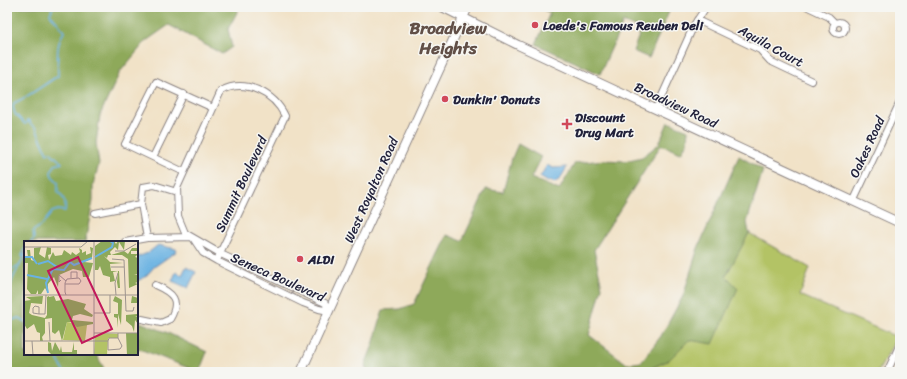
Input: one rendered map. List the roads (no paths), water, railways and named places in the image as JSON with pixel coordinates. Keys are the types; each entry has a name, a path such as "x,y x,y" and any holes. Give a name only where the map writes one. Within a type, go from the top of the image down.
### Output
{"main road":[{"name":"Broadview Road","path":"442,7 900,223"},
{"name":"West Royalton Road","path":"302,372 468,7"}],"street":[{"path":"656,109 697,20 706,7"},
{"path":"808,7 829,17 835,23"},
{"name":"Aquila Court","path":"697,20 760,50 770,61 812,81"},
{"path":"184,172 125,144 156,82 213,108"},
{"name":"Seneca Boulevard","path":"285,116 275,100 259,89 229,86 221,91 177,188 178,216 186,233 192,238 324,303 329,311"},
{"path":"153,157 184,94"},
{"name":"Oakes Road","path":"854,200 900,102"},
{"name":"Summit Boulevard","path":"217,261 285,116"},
{"path":"147,238 141,204 142,187 154,185 177,192"},
{"path":"95,213 141,204"},
{"path":"130,241 147,238 192,238"},
{"name":"Seneca Boulevard","path":"192,238 203,253 217,261 303,303 318,309 329,311"},
{"path":"138,318 160,323 170,319 172,316 176,307 171,293 155,285"},
{"path":"887,372 900,344"}],"water":[{"path":"547,165 553,168 567,167 560,179 554,183 551,180 548,182 540,177"},
{"path":"158,245 176,249 177,251 154,267 145,277 138,280 138,257 148,253"},
{"path":"186,267 196,272 188,288 172,281 176,272 182,275"}],"waterway":[{"path":"32,241 34,239 33,231 42,225 52,212 58,210 65,211 64,200 58,192 58,182 52,176 51,172 55,165 62,163 50,152 47,153 36,128 30,124 30,121 27,120 29,121 25,124 15,114 13,107 14,103 31,94 58,76 58,47 64,32 50,14 53,7"},
{"path":"24,251 22,256 24,255"},
{"path":"7,301 12,280 24,257"},
{"path":"7,271 20,266"},
{"path":"7,302 9,307 7,318"},
{"path":"7,324 11,324 10,321 18,318 24,321"},
{"path":"56,355 64,372"}],"place":[{"name":"Loede's Famous Reuben Deli","path":"535,25"},
{"name":"Dunkin' Donuts","path":"445,99"},
{"name":"Discount Drug Mart","path":"567,124"},
{"name":"ALDI","path":"300,259"}],"district":[{"name":"Broadview Heights","path":"448,38"}]}
